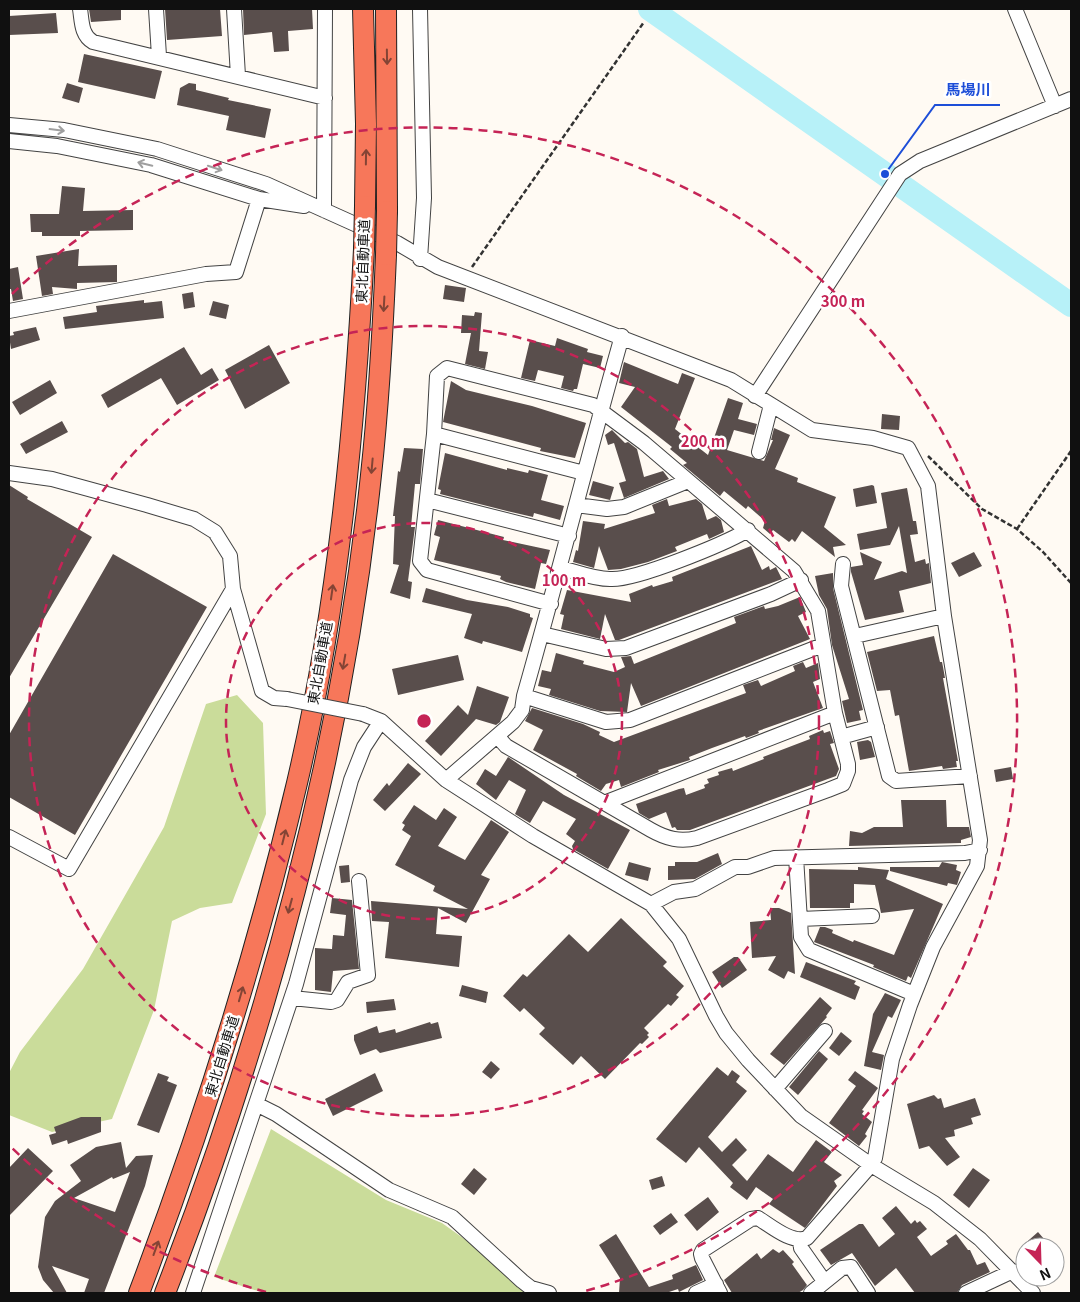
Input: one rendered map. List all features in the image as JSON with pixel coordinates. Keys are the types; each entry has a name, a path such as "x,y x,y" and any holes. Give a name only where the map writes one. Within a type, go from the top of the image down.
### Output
{"highway":[{"name":"東北自動車道","path":"139,1293 188,1162 232,1026 265,913 298,781 326,636 347,479 356,388 365,206 366,124 363,9"},
{"name":"東北自動車道","path":"164,1293 206,1179 255,1030 296,882 321,775 347,642 371,475 386,255 386,9"}],"street":[{"path":"80,9 83,29 88,40 325,98"},
{"path":"156,9 159,56"},
{"path":"234,9 238,76"},
{"path":"324,9 324,210"},
{"path":"420,9 424,198 420,259"},
{"path":"1015,9 1055,106"},
{"path":"755,396 900,174 920,161 1071,99"},
{"path":"9,124 64,130 157,149 266,184 397,243 420,259 464,278 622,336 731,380 812,430 873,438 908,448 928,486 944,616 980,850 978,866 934,947 914,994 892,1059 875,1158 817,1225 812,1234 800,1240"},
{"path":"9,141 57,146 151,165 259,199 324,210"},
{"path":"9,311 206,274 236,272 259,199"},
{"path":"446,780 498,737 522,710 524,696 561,568 584,473 622,336"},
{"path":"498,737 506,746 663,837 685,840 697,838 842,784 848,771 835,713 818,611 794,571 748,530 593,405 447,368 437,376 434,434 420,561 427,570 550,604"},
{"path":"759,452 771,405"},
{"path":"434,434 584,473"},
{"path":"9,473 52,479 194,518 216,532 230,556 233,589 262,691 274,698 363,714 381,721 446,780 532,836 651,904 679,939 726,1033 748,1060 802,1116 871,1164 934,1203 980,1239 1034,1293"},
{"path":"576,505 607,509 624,507 688,481"},
{"path":"427,500 569,536"},
{"path":"561,568 612,580 622,578 642,573 733,538 748,530"},
{"path":"843,564 841,586 889,776 896,781 970,776"},
{"path":"542,634 606,649 626,648 771,594 801,580"},
{"path":"9,837 69,869 233,589"},
{"path":"854,636 944,616"},
{"path":"524,696 606,722 630,720 823,645"},
{"path":"604,803 835,713"},
{"path":"193,1293 292,998 351,780 364,748 381,721"},
{"path":"841,737 877,727"},
{"path":"651,904 674,892 695,889 739,866 748,866 774,858 965,853 980,850"},
{"path":"796,858 801,937 809,950 914,994"},
{"path":"292,998 332,1002 337,1000 348,982 368,976 359,881"},
{"path":"800,920 872,916"},
{"path":"775,1088 825,1031"},
{"path":"256,1104 276,1114 389,1190 452,1217 522,1281 531,1288 549,1293"},
{"path":"696,1293 718,1289 701,1254 703,1250 751,1219 758,1218 800,1240"},
{"path":"800,1240 801,1248 824,1281"},
{"path":"811,1293 842,1268 851,1267 868,1293"},
{"path":"966,1293 1013,1271"}],"path":[{"path":"464,278 644,22"},
{"path":"908,448 929,456 982,509 1017,529 1043,552 1071,583"},
{"path":"1017,529 1071,451"}],"green space":[{"path":"237,695 263,723 266,814 232,903 200,908 172,921 154,1010 112,1119 52,1132 9,1115 9,1073 20,1052 83,969 164,827 206,704"},
{"path":"271,1129 386,1200 442,1223 477,1248 516,1286 531,1293 264,1293 214,1277"}],"building":[{"path":"89,9 121,9 121,20 91,22"},
{"path":"165,9 220,9 222,36 167,40"},
{"path":"243,9 312,9 313,29 288,31 289,51 274,52 272,32 244,35"},
{"path":"56,13 58,33 9,35 9,16"},
{"path":"84,54 162,71 155,99 78,82"},
{"path":"67,83 83,88 79,103 62,98"},
{"path":"189,83 196,84 196,90 229,98 228,100 271,109 265,138 226,130 229,116 177,105 180,88"},
{"path":"62,186 85,188 83,211 133,210 133,230 80,231 80,236 42,236 42,232 31,232 30,214 59,214"},
{"path":"79,249 78,266 117,265 117,282 77,283 77,289 52,287 53,294 42,296 36,256"},
{"path":"18,267 23,299 13,301 11,289 9,289 9,269"},
{"path":"445,285 466,288 464,302 443,299"},
{"path":"193,292 195,307 184,309 182,294"},
{"path":"144,300 144,303 162,301 164,318 65,329 63,317 97,312 96,306"},
{"path":"213,301 229,305 226,319 209,315"},
{"path":"475,312 482,313 479,351 488,352 485,369 465,364 471,333 461,333 462,315 474,316"},
{"path":"36,327 40,340 11,349 9,336 14,335 13,332"},
{"path":"557,338 588,349 587,352 603,356 600,368 583,364 577,389 573,391 561,388 564,376 538,370 535,381 521,378 530,340 555,346"},
{"path":"269,345 290,383 245,409 225,370"},
{"path":"184,347 201,375 212,368 219,380 177,405 161,378 108,408 101,395"},
{"path":"624,362 678,384 682,373 695,378 675,429 708,455 728,398 743,403 738,419 757,424 754,435 734,430 727,450 764,461 773,440 771,440 774,428 790,435 775,469 798,478 797,482 836,497 824,527 846,545 833,547 835,557 802,531 795,542 792,539 789,542 773,530 770,534 763,528 765,521 748,506 746,509 724,491 720,496 683,465 687,463 670,449 672,447 621,407 635,387 619,383"},
{"path":"50,380 57,393 20,415 12,402"},
{"path":"451,381 466,390 532,406 586,423 575,458 540,451 541,448 443,422"},
{"path":"882,414 900,416 899,430 881,429"},
{"path":"62,421 68,432 26,454 20,444"},
{"path":"612,430 625,443 628,442 637,449 644,477 663,471 669,479 624,498 619,483 626,481 614,443 608,445 605,435"},
{"path":"404,448 423,449 420,484 415,484 411,527 415,527 408,581 412,582 410,599 390,593 399,565 393,564 395,516 393,516 398,471 400,472"},
{"path":"445,453 507,470 507,468 528,473 529,470 548,475 541,500 564,506 560,520 534,513 533,517 440,494 441,490 438,489"},
{"path":"593,481 614,487 610,500 589,495"},
{"path":"9,485 28,497 27,499 92,537 9,678"},
{"path":"874,486 877,503 856,507 853,489"},
{"path":"907,488 913,521 916,521 918,534 910,535 915,562 925,559 926,564 929,563 931,583 899,591 904,612 865,620 851,572 851,567 863,565 860,552 882,562 874,580 902,571 907,573 899,526 890,545 860,550 857,534 887,528 881,493"},
{"path":"667,499 669,506 696,499 702,504 707,520 716,516 721,520 724,532 709,539 707,534 675,547 677,551 648,562 621,569 608,570 599,546 594,568 573,562 576,550 578,551 583,521 605,524 604,529 655,513 652,505"},
{"path":"438,520 504,537 503,540 550,550 546,564 541,563 535,589 506,582 500,579 501,576 434,560 440,537 434,535"},
{"path":"751,546 762,570 769,566 770,570 776,567 782,579 619,640 615,640 605,614 600,639 561,629 564,615 560,614 567,590 631,602 629,594 652,585 653,587 673,581 672,577"},
{"path":"974,552 982,566 959,577 951,563"},
{"path":"113,554 207,607 75,835 9,797 9,735"},
{"path":"833,573 833,588 863,710 859,711 861,720 847,723 842,701 849,699 832,645 827,609 819,595 815,576"},
{"path":"426,588 467,600 508,607 530,614 530,617 533,618 522,652 483,641 482,644 464,638 472,614 422,602"},
{"path":"800,597 806,612 798,616 810,639 641,706 631,683 627,712 600,711 549,695 551,689 538,686 542,670 551,672 556,653 584,661 583,664 614,672 625,667 621,657 631,656 634,664 736,623 734,617 764,606 765,609 778,606"},
{"path":"934,636 945,678 943,678 958,761 956,761 957,767 943,769 942,766 909,771 899,715 895,716 890,690 877,691 867,652"},
{"path":"458,655 464,680 398,695 392,669"},
{"path":"803,662 806,668 818,663 820,679 813,682 823,708 758,731 759,733 746,738 745,736 712,748 689,757 690,760 658,770 659,772 621,787 619,780 606,784 601,791 576,776 577,774 533,750 543,730 525,721 532,708 583,724 600,732 599,735 614,742 746,693 743,685 758,680 761,686 795,671 793,666"},
{"path":"477,686 509,697 500,722 496,725 476,719 441,756 425,741 458,705 468,715"},
{"path":"823,730 824,733 830,731 834,743 830,744 839,769 836,776 690,830 672,828 666,812 649,819 639,813 636,804 679,789 684,788 686,795 705,788 704,785 709,783 707,779 719,775 718,772 732,768 733,771 764,759 763,757 810,739 809,736"},
{"path":"868,740 871,742 875,757 860,760 857,742"},
{"path":"508,757 564,795 630,830 608,869 573,849 572,846 575,841 566,834 576,819 543,801 530,823 515,814 526,790 509,780 496,800 476,784 485,769 496,776"},
{"path":"408,763 421,774 385,811 373,800 387,783 389,786"},
{"path":"1011,767 1013,779 996,782 994,770"},
{"path":"901,800 946,800 947,827 969,827 971,837 961,840 961,843 849,846 850,831 862,833 874,827 903,827"},
{"path":"414,805 436,820 444,808 457,817 438,846 465,860 491,820 509,832 481,875 490,879 466,923 438,908 436,934 462,936 459,967 385,958 389,922 372,921 371,901 468,909 433,891 435,886 395,865 411,836 402,830 405,825 402,823"},
{"path":"718,853 722,864 695,879 668,880 668,866 675,866 675,862 697,862"},
{"path":"629,862 651,868 648,881 625,875"},
{"path":"942,862 957,865 956,870 961,872 957,885 948,883 947,886 890,871 890,867 939,867"},
{"path":"349,865 350,882 341,883 339,866"},
{"path":"858,867 889,870 886,879 943,904 911,978 908,976 906,981 873,967 874,965 814,942 820,927 825,927 833,930 832,933 853,942 854,940 894,955 914,909 881,913 875,885 854,884 854,903 850,903 850,908 810,908 809,869 858,870"},
{"path":"332,898 352,900 359,969 333,971 331,992 315,990 315,948 332,949 333,935 344,936 346,915 330,913"},
{"path":"770,908 779,908 791,913 795,974 788,971 784,979 768,970 776,956 752,958 750,922 771,920"},
{"path":"621,918 667,962 663,966 684,986 676,995 679,997 671,1006 668,1004 644,1028 649,1033 647,1035 649,1037 642,1044 640,1043 605,1079 581,1056 573,1065 539,1034 545,1028 524,1008 520,1012 503,996 523,974 527,977 569,934 588,952"},
{"path":"734,957 738,957 747,970 722,988 712,972"},
{"path":"806,962 856,981 854,984 860,987 855,1000 800,977"},
{"path":"462,985 488,992 486,1003 459,996"},
{"path":"885,993 901,1000 892,1018 888,1016 872,1052 884,1055 881,1070 864,1066 873,1014"},
{"path":"820,997 832,1008 827,1017 784,1065 770,1054"},
{"path":"394,999 396,1010 367,1013 366,1002"},
{"path":"430,1022 431,1024 438,1022 442,1038 380,1053 376,1049 360,1055 354,1040 354,1035 377,1026 379,1033 395,1029 396,1033"},
{"path":"841,1032 852,1041 839,1056 829,1048"},
{"path":"819,1051 828,1059 798,1095 789,1087"},
{"path":"491,1061 500,1069 491,1079 482,1072"},
{"path":"717,1067 728,1076 732,1070 740,1076 736,1082 747,1091 708,1137 722,1152 736,1138 747,1150 732,1165 747,1181 768,1154 793,1172 816,1140 832,1152 824,1162 842,1175 834,1181 837,1186 805,1228 769,1204 773,1199 756,1187 747,1200 730,1187 733,1183 699,1147 686,1163 656,1139"},
{"path":"855,1071 878,1088 862,1110 864,1111 862,1114 872,1122 865,1134 867,1136 859,1146 829,1123 856,1086 848,1080"},
{"path":"158,1073 169,1077 167,1081 177,1085 159,1133 137,1125"},
{"path":"375,1073 383,1091 333,1116 325,1099"},
{"path":"934,1095 938,1099 941,1098 944,1108 975,1098 981,1115 971,1118 973,1124 954,1130 955,1136 945,1138 960,1157 947,1166 929,1146 919,1149 907,1104"},
{"path":"81,1117 101,1117 101,1132 68,1144 67,1140 52,1145 49,1135 56,1133 54,1127"},
{"path":"121,1142 126,1168 136,1156 153,1155 145,1186 104,1293 84,1293 89,1279 52,1266 67,1293 54,1293 43,1280 38,1267 45,1217 55,1201 81,1181 70,1165 96,1147","holes":["130,1172 115,1212 74,1198 112,1177 113,1179"]},
{"path":"28,1148 53,1171 9,1216 9,1168"},
{"path":"474,1168 487,1179 474,1195 461,1184"},
{"path":"973,1168 990,1180 969,1208 953,1195"},
{"path":"662,1176 665,1186 652,1190 649,1180"},
{"path":"708,1197 719,1212 697,1231 684,1215"},
{"path":"896,1206 911,1224 915,1220 917,1223 920,1221 927,1229 917,1237 931,1256 948,1244 946,1241 956,1234 968,1250 970,1250 977,1265 985,1262 990,1272 962,1285 957,1293 915,1293 896,1268 875,1286 852,1253 831,1265 820,1250 859,1224 863,1224 879,1247 895,1234 882,1218"},
{"path":"671,1213 678,1222 660,1235 653,1226"},
{"path":"1038,1232 1042,1237 1032,1237"},
{"path":"616,1234 649,1287 673,1279 672,1275 696,1265 703,1280 679,1292 678,1289 666,1293 619,1293 620,1278 599,1245"},
{"path":"773,1249 779,1253 783,1250 794,1262 792,1264 807,1285 803,1290 798,1293 732,1293 724,1280 757,1253 761,1259"}],"waterway":[{"path":"650,9 1071,305"}],"place":[{"name":"馬場川","path":"885,174"}]}
